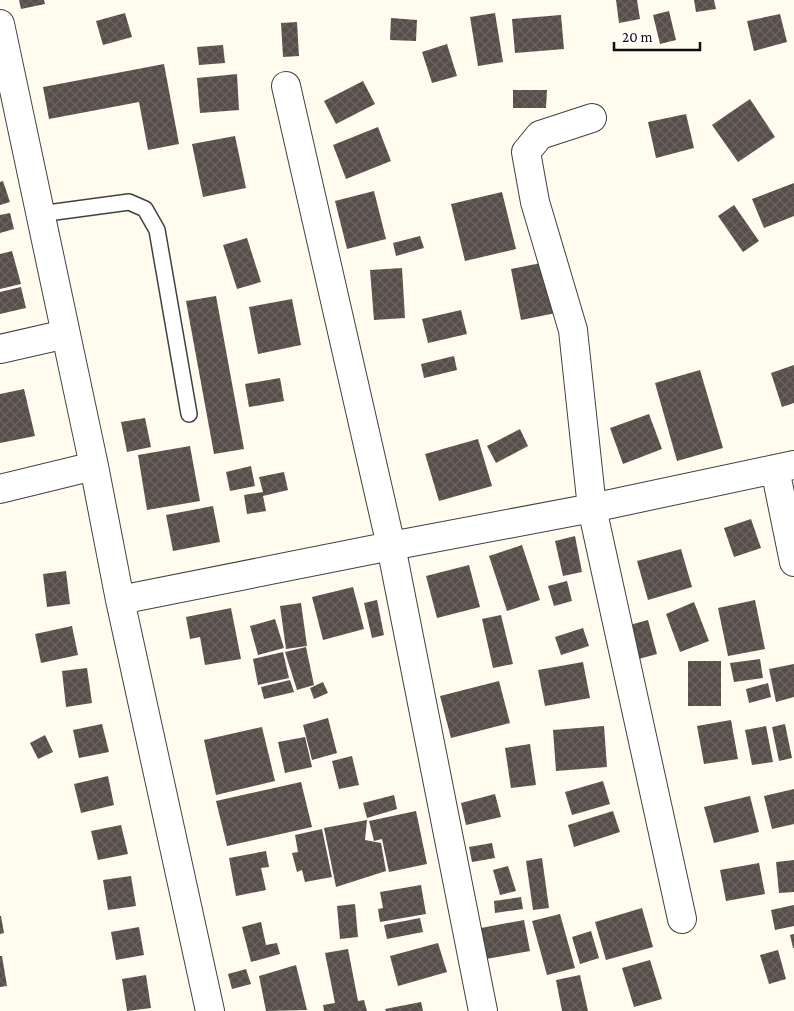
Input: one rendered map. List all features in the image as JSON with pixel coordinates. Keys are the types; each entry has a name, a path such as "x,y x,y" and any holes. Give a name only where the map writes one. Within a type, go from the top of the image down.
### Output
{"street":[{"path":"0,24 94,466 120,600 210,1011"},
{"path":"286,86 391,546 483,1011"},
{"path":"592,118 540,135 526,152 534,202 573,330 592,508 682,919"},
{"path":"0,349 66,334"},
{"path":"0,489 94,466"},
{"path":"120,600 592,508 784,467 794,562"}],"lane":[{"path":"40,214 129,202 145,209 157,230 188,414"}],"building":[{"path":"19,0 44,0 45,4 21,9"},
{"path":"616,0 637,0 640,19 619,23"},
{"path":"694,0 714,0 716,9 696,12"},
{"path":"669,11 676,40 660,44 653,15"},
{"path":"125,13 132,37 103,45 96,21"},
{"path":"495,13 503,62 478,66 470,17"},
{"path":"780,14 787,42 754,51 747,21"},
{"path":"561,15 564,49 515,53 512,19"},
{"path":"391,18 417,20 416,41 390,40"},
{"path":"297,22 299,56 283,57 281,23"},
{"path":"447,44 457,76 432,83 422,52"},
{"path":"223,45 225,63 199,65 197,47"},
{"path":"164,64 179,144 148,150 139,102 49,119 43,87"},
{"path":"237,74 239,110 200,113 197,78"},
{"path":"363,81 375,104 336,124 324,101"},
{"path":"513,90 547,90 546,108 513,108"},
{"path":"750,99 775,137 738,162 712,125"},
{"path":"686,114 694,148 656,158 648,122"},
{"path":"378,127 391,161 346,179 333,145"},
{"path":"235,136 246,188 203,197 192,144"},
{"path":"3,181 10,202 0,205 0,182"},
{"path":"794,183 794,216 764,228 752,199"},
{"path":"374,191 386,239 347,249 335,201"},
{"path":"502,192 516,249 465,261 451,204"},
{"path":"734,205 759,241 743,252 718,216"},
{"path":"10,213 14,229 0,233 0,215"},
{"path":"420,236 424,248 396,256 393,243"},
{"path":"247,238 261,282 237,289 223,245"},
{"path":"12,251 21,284 0,289 0,254"},
{"path":"546,262 556,313 521,320 511,269"},
{"path":"402,268 405,318 374,320 370,270"},
{"path":"21,287 26,308 0,314 0,292"},
{"path":"216,296 244,449 214,454 186,301"},
{"path":"292,299 301,345 258,354 249,307"},
{"path":"461,310 467,334 428,343 422,319"},
{"path":"454,356 457,370 424,378 421,364"},
{"path":"794,365 794,403 782,407 771,373"},
{"path":"700,370 723,448 677,461 655,383"},
{"path":"280,378 284,401 249,407 245,384"},
{"path":"24,389 35,436 0,443 0,394"},
{"path":"649,414 662,449 623,464 610,428"},
{"path":"145,418 151,447 127,452 121,422"},
{"path":"520,429 528,446 496,463 487,446"},
{"path":"478,439 492,486 439,501 425,454"},
{"path":"190,446 200,501 147,510 138,455"},
{"path":"251,466 255,486 230,491 226,472"},
{"path":"284,472 288,490 263,496 266,511 247,514 244,495 263,492 259,477"},
{"path":"213,506 220,542 173,551 166,515"},
{"path":"751,519 761,548 734,557 724,528"},
{"path":"575,536 582,572 563,576 555,541"},
{"path":"522,545 540,600 507,611 489,556"},
{"path":"681,549 692,587 648,600 637,561"},
{"path":"469,565 480,607 437,618 426,576"},
{"path":"66,571 70,604 47,607 43,574"},
{"path":"567,581 572,601 554,606 548,586"},
{"path":"353,587 364,629 323,640 312,597"},
{"path":"377,600 384,635 372,638 364,603"},
{"path":"755,600 765,649 728,656 718,608"},
{"path":"694,602 709,641 680,652 666,614"},
{"path":"301,603 307,646 286,649 280,606"},
{"path":"231,608 241,659 205,665 200,637 190,639 186,617"},
{"path":"501,615 513,664 493,668 482,619"},
{"path":"275,619 284,648 258,655 250,626"},
{"path":"648,620 657,654 635,660 626,626"},
{"path":"72,626 78,655 41,663 35,634"},
{"path":"583,628 589,646 561,655 555,637"},
{"path":"306,647 314,685 297,690 285,652"},
{"path":"283,652 289,678 258,685 253,659"},
{"path":"760,659 763,678 734,682 730,663"},
{"path":"688,661 721,661 721,706 688,706"},
{"path":"583,662 590,698 545,706 538,670"},
{"path":"794,664 794,697 776,702 769,669"},
{"path":"87,668 92,703 66,707 62,671"},
{"path":"290,680 294,692 264,699 261,687"},
{"path":"499,681 510,723 451,738 440,696"},
{"path":"323,682 328,693 314,699 310,688"},
{"path":"768,683 771,697 749,703 746,689"},
{"path":"328,718 337,753 312,760 303,725"},
{"path":"731,720 738,759 704,764 697,726"},
{"path":"102,724 109,752 79,758 73,730"},
{"path":"785,724 792,758 779,761 772,727"},
{"path":"604,726 607,767 556,771 553,730"},
{"path":"766,726 773,762 752,765 745,730"},
{"path":"262,727 275,781 216,795 204,740"},
{"path":"45,735 53,752 38,759 30,743"},
{"path":"305,737 312,767 285,773 278,742"},
{"path":"530,744 536,785 511,788 505,748"},
{"path":"352,756 359,785 339,789 332,761"},
{"path":"108,776 114,805 81,813 74,784"},
{"path":"603,781 610,804 572,815 565,792"},
{"path":"301,782 312,827 227,846 216,801"},
{"path":"794,789 794,824 772,829 764,796"},
{"path":"495,794 501,817 466,825 461,803"},
{"path":"394,795 397,809 367,818 363,803"},
{"path":"750,796 759,832 714,843 704,807"},
{"path":"416,811 427,864 389,872 382,839 374,841 369,821"},
{"path":"613,811 620,832 574,847 568,825"},
{"path":"367,820 365,840 381,843 386,871 336,887 324,828"},
{"path":"121,825 128,854 98,860 91,831"},
{"path":"322,829 332,877 305,882 302,870 297,872 292,853 298,852 295,835"},
{"path":"492,843 495,858 472,862 469,847"},
{"path":"266,851 269,867 261,868 266,890 236,896 229,858"},
{"path":"542,858 549,908 533,910 526,861"},
{"path":"794,860 794,892 779,893 776,862"},
{"path":"759,863 765,894 726,901 720,870"},
{"path":"508,866 516,891 500,895 493,870"},
{"path":"131,876 136,906 108,910 103,880"},
{"path":"421,885 426,914 380,922 378,909 383,908 380,892"},
{"path":"521,897 523,909 495,913 494,901"},
{"path":"355,904 358,937 340,939 337,906"},
{"path":"794,905 794,926 775,930 771,910"},
{"path":"642,908 653,947 606,960 595,922"},
{"path":"560,914 575,968 547,975 532,921"},
{"path":"0,916 4,933 0,934"},
{"path":"420,918 423,932 387,939 384,925"},
{"path":"524,920 530,951 486,959 481,928"},
{"path":"261,922 266,945 277,943 280,954 251,962 242,927"},
{"path":"139,927 144,955 116,960 111,932"},
{"path":"591,931 599,958 580,964 572,937"},
{"path":"794,934 794,948 793,948 790,935"},
{"path":"438,943 447,972 398,986 390,956"},
{"path":"348,949 358,1001 364,1000 367,1011 324,1011 323,1005 335,1003 325,953"},
{"path":"778,950 786,979 769,984 760,955"},
{"path":"0,956 2,956 7,986 0,987"},
{"path":"650,960 662,999 634,1007 622,968"},
{"path":"296,965 307,1010 266,1011 259,976"},
{"path":"246,969 251,984 232,989 228,974"},
{"path":"146,975 151,1008 127,1011 122,979"},
{"path":"580,975 588,1011 562,1011 556,980"},
{"path":"421,1002 423,1011 386,1011 385,1009"}]}
